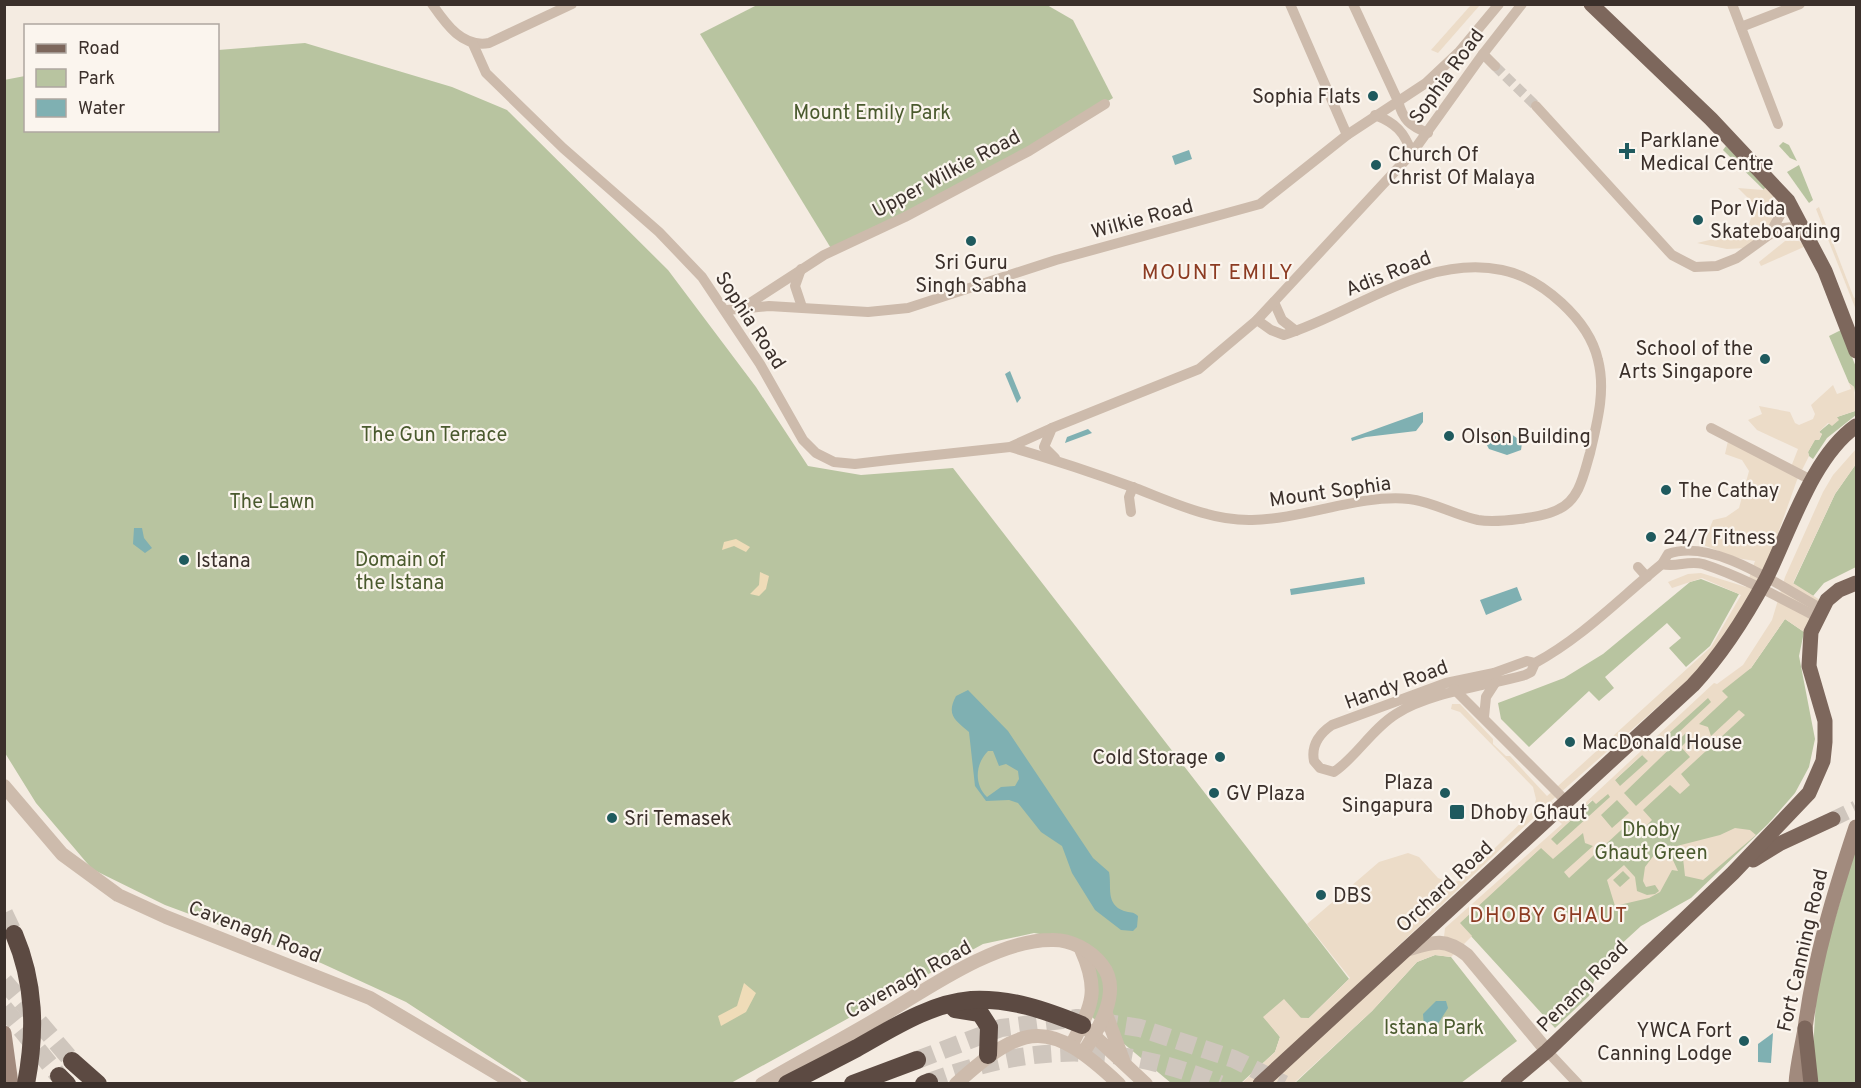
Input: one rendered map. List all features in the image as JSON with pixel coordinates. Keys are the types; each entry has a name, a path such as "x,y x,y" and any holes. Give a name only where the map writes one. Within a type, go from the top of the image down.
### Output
{"highway":[{"path":"14,934 30,984 33,1018 31,1058 26,1083"},
{"path":"788,1083 936,1009 969,1000 1013,1002 1043,1009 1088,1030"},
{"path":"936,1009 969,1010 980,1013 989,1027 988,1055"},
{"path":"853,1083 917,1060"},
{"path":"72,1061 98,1083"}],"main road":[{"path":"1591,4 1711,119 1788,201 1825,271 1857,351"},
{"name":"Orchard Road","path":"1260,1083 1407,950 1714,663 1731,640 1763,583 1813,481 1831,450 1857,426"},
{"path":"1820,613 1834,593 1857,583"},
{"name":"Penang Road","path":"1508,1083 1546,1051 1733,873 1809,793 1823,761 1825,721 1808,655 1811,632 1820,613"},
{"path":"1733,873 1779,844 1833,819"},
{"name":"Fort Canning Road","path":"1796,1083 1805,1025 1828,917 1857,827"},
{"path":"1805,1025 1811,1083"},
{"path":"4,1033 11,1083"}],"street":[{"path":"432,4 447,24 473,44 489,44 572,4"},
{"path":"1290,4 1347,135"},
{"path":"1353,4 1407,122 1428,133"},
{"name":"Wilkie Road","path":"727,310 744,307 802,307 868,312 908,308 1112,244 1241,211 1277,193 1375,114 1426,83 1446,65 1499,4"},
{"name":"Sophia Road","path":"473,44 486,73 563,148 671,243 710,286 727,310 803,440 816,453 834,462 855,464 1010,447 1198,369 1257,320 1412,153 1522,4"},
{"path":"1732,4 1778,124"},
{"path":"1742,27 1800,4"},
{"path":"1483,54 1495,66"},
{"name":"Upper Wilkie Road","path":"744,307 802,269 1010,161 1105,104"},
{"path":"1536,106 1672,255 1695,267 1717,266 1751,249 1773,229 1788,201"},
{"path":"1375,114 1397,126 1406,135 1412,153"},
{"path":"1773,229 1803,226"},
{"name":"Adis Road","path":"1296,331 1420,276 1466,266 1503,270 1544,288 1568,309 1591,342 1598,359 1600,375 1598,419 1582,481 1570,500"},
{"path":"802,269 795,286 802,307"},
{"path":"1274,302 1282,320 1296,331"},
{"path":"1257,320 1279,334 1296,331"},
{"path":"1057,426 1044,447 1060,462"},
{"path":"1711,428 1813,481"},
{"name":"Mount Sophia","path":"1010,447 1060,462 1214,516 1252,520 1297,516 1385,498 1426,502 1476,519 1489,521 1544,515 1561,508 1570,500"},
{"path":"1131,512 1129,497 1132,487"},
{"name":"Handy Road","path":"1534,663 1531,672 1525,675 1458,692 1402,710 1353,752 1340,768 1328,772 1314,761 1313,747 1322,733 1332,725 1446,682 1494,673 1527,662 1534,663 1578,636 1662,564 1671,566 1684,561 1701,564 1763,583 1820,613"},
{"path":"1638,567 1647,577"},
{"path":"1446,682 1484,717 1566,801"},
{"path":"1484,717 1486,697 1495,683"},
{"name":"Cavenagh Road","path":"4,786 62,854 118,896 166,918 317,975 370,998 515,1083"},
{"name":"Cavenagh Road","path":"762,1083 967,966 1010,949 1048,939 1060,940 1095,956 1108,975 1106,1014 1088,1030 1078,1048"},
{"path":"1407,950 1434,942 1456,946 1467,955 1546,1051 1578,1083"},
{"name":"Cavenagh Road","path":"1081,949 1092,976 1094,992 1088,1030"},
{"path":"1106,1014 1124,1063"},
{"path":"1088,1030 1146,1083"},
{"path":"956,1083 988,1055 1013,1041 1034,1035 1052,1037 1078,1048 1119,1083"}],"green space":[{"name":"Mount Emily Park","path":"757,5 1047,5 1073,20 1113,98 1040,142 832,250 700,34"},
{"name":"Domain of the Istana","path":"305,43 452,87 507,110 668,270 756,387 808,466 861,475 953,468 1349,979 1309,1018 1264,1017 1280,1037 1275,1052 1241,1083 1171,1083 1087,1013 1096,981 1068,939 1034,933 983,944 731,1083 530,1083 406,1002 321,963 165,905 92,869 36,803 5,753 4,80 24,76 24,132 219,132 219,50"},
{"path":"1783,142 1789,145 1797,161 1790,158 1779,146"},
{"path":"1726,146 1767,186 1764,190 1723,150"},
{"path":"1799,165 1813,200 1809,203 1787,172"},
{"path":"1841,330 1856,367 1856,398 1854,387 1849,383 1829,336"},
{"path":"1855,411 1856,415 1827,438 1813,459 1809,456 1808,452 1815,439 1819,440 1822,434 1819,432 1837,417"},
{"path":"1856,464 1856,567 1824,583 1813,596 1793,584 1835,494"},
{"path":"1701,579 1739,594 1710,646 1686,667 1669,648 1681,638 1667,623 1605,677 1614,688 1599,701 1589,691 1529,747 1501,719 1498,703 1564,678 1603,654 1690,582"},
{"name":"Dhoby Ghaut Green","path":"1785,619 1804,632 1799,656 1815,739 1809,767 1795,793 1768,824 1691,898 1641,926 1605,959 1589,996 1555,1028 1459,923 1715,688 1751,668"},
{"path":"1856,846 1856,1083 1817,1083 1813,1051 1817,981"},
{"name":"Istana Park","path":"1435,955 1451,957 1517,1041 1461,1083 1294,1084 1372,1011 1417,962"}],"sand":[{"path":"736,539 750,547 746,552 734,546 722,550 724,542"},
{"path":"760,572 769,576 766,589 759,596 750,594 759,585"},
{"path":"744,983 756,993 746,1012 721,1026 718,1016 737,1006"}],"shaded area":[{"path":"1471,5 1480,5 1438,53 1431,50"},
{"path":"1767,186 1774,195 1771,210 1773,226 1752,245 1746,248 1727,249 1697,243 1747,231 1755,205 1738,188 1763,190"},
{"path":"1819,207 1854,298 1856,297 1856,310 1816,209"},
{"path":"1785,241 1799,241 1806,246 1761,266 1759,262"},
{"path":"1849,383 1854,387 1856,416 1855,411 1837,417 1839,420 1832,426 1828,423 1819,432 1822,434 1819,440 1815,440 1808,452 1809,456 1797,480 1771,553 1747,602 1698,671 1551,801 1569,818 1714,683 1717,684 1743,665 1772,620 1785,577 1823,492 1833,475 1856,449 1856,464 1835,494 1793,583 1820,600 1804,632 1785,619 1751,668 1722,691 1728,697 1699,724 1708,727 1711,736 1739,710 1745,715 1681,774 1690,785 1680,794 1670,785 1643,810 1652,820 1642,830 1632,820 1569,878 1564,872 1593,846 1585,843 1583,833 1553,859 1541,848 1460,923 1472,936 1451,957 1435,955 1417,962 1372,1011 1294,1083 1241,1084 1275,1052 1280,1037 1263,1017 1284,999 1301,1018 1309,1018 1350,978 1307,924 1379,862 1408,853 1419,857 1438,878 1450,883 1462,880 1533,811 1536,799 1533,787 1460,712 1451,709 1452,704 1460,704 1493,739 1493,744 1506,756 1510,756 1547,796 1711,647 1741,595 1702,578 1672,588 1668,582 1688,574 1701,573 1746,587 1755,561 1737,558 1703,545 1713,520 1726,517 1739,508 1749,471 1742,460 1725,454 1728,441 1789,472 1798,449 1757,430 1748,420 1762,414 1759,406 1790,412 1795,423 1799,425 1813,419 1815,414 1811,405 1833,385 1837,394 1851,389","holes":["1708,698 1711,702 1659,751 1655,746","1687,732 1691,737 1681,747 1690,757 1636,806 1624,793","1642,755 1648,761 1620,786 1615,780","1608,794 1610,797 1557,845 1551,839 1592,800 1596,804","1617,800 1629,813 1612,828 1601,815","1544,808 1562,824 1445,928 1444,937 1406,950 1358,984"]},
{"path":"1735,828 1750,830 1756,835 1703,880 1685,876 1683,858 1674,852 1659,853 1660,858 1672,858 1678,871 1672,870 1660,892 1649,898 1615,906 1607,880 1624,865 1635,877 1637,891 1647,895 1655,894 1659,891 1655,885 1646,887 1643,881 1645,867 1654,855 1673,847 1720,835","holes":["1623,871 1630,878 1620,887 1613,880"]}],"water":[{"path":"1189,150 1192,159 1175,165 1172,156"},
{"path":"1010,371 1021,398 1017,403 1005,374"},
{"path":"1423,412 1423,422 1416,431 1352,441 1351,438"},
{"path":"1088,429 1092,433 1065,443 1067,437"},
{"path":"1493,430 1516,437 1522,443 1521,450 1507,455 1489,449 1483,438"},
{"path":"134,528 142,528 144,538 152,548 145,553 133,544"},
{"path":"1364,577 1365,584 1291,595 1290,589"},
{"path":"1517,587 1522,600 1486,615 1480,600"},
{"path":"968,690 1008,731 1093,858 1109,872 1110,894 1114,904 1138,916 1137,927 1133,931 1121,930 1095,910 1072,873 1062,846 1041,832 1018,803 1009,800 986,801 975,786 969,732 952,713 956,696","holes":["988,751 993,751 999,766 1006,764 1018,771 1019,779 1015,786 1001,787 987,797 980,787 978,774 984,756"]},
{"path":"1436,1001 1446,1001 1448,1008 1436,1027 1428,1030 1424,1026 1423,1014"},
{"path":"1773,1033 1771,1063 1758,1062 1758,1044"}],"tunnel":[{"path":"1495,66 1536,106"},
{"path":"1833,819 1856,808"},
{"path":"4,913 14,934"},
{"path":"4,981 72,1061"},
{"path":"4,1008 59,1076"},
{"path":"917,1060 1001,1028 1077,1018 1140,1028 1234,1059 1284,1084"},
{"path":"929,1082 1004,1060 1040,1054 1075,1053 1146,1060 1220,1084"}],"place":[{"name":"Sophia Flats","path":"1373,96"},
{"name":"Parklane Medical Centre","path":"1627,151"},
{"name":"Church Of Christ Of Malaya","path":"1376,165"},
{"name":"Por Vida Skateboarding","path":"1698,220"},
{"name":"Sri Guru Singh Sabha","path":"971,241"},
{"name":"School of the Arts Singapore","path":"1765,359"},
{"name":"Olson Building","path":"1449,436"},
{"name":"The Cathay","path":"1666,490"},
{"name":"24/7 Fitness","path":"1651,537"},
{"name":"Istana","path":"184,560"},
{"name":"MacDonald House","path":"1570,742"},
{"name":"Cold Storage","path":"1220,757"},
{"name":"GV Plaza","path":"1214,793"},
{"name":"Plaza Singapura","path":"1445,793"},
{"name":"Dhoby Ghaut","path":"1457,812"},
{"name":"Sri Temasek","path":"612,818"},
{"name":"DBS","path":"1321,895"},
{"name":"YWCA Fort Canning Lodge","path":"1744,1041"}],"district":[{"name":"MOUNT EMILY","path":"1218,272"},
{"name":"DHOBY GHAUT","path":"1549,915"}],"park label":[{"name":"The Gun Terrace","path":"434,434"},
{"name":"The Lawn","path":"272,501"}]}
